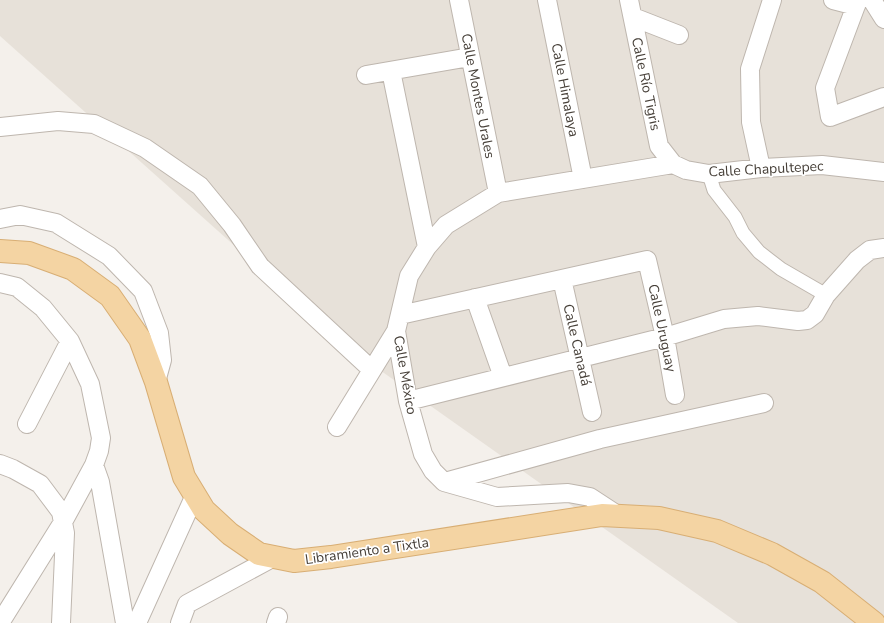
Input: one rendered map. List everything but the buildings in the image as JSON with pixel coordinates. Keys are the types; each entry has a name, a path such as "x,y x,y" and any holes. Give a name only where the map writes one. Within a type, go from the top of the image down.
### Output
{"main road":[{"name":"Libramiento a Tixtla","path":"0,251 29,253 73,269 110,296 140,339 156,382 184,477 204,510 230,534 259,554 294,561 331,557 602,515 659,518 717,530 772,554 822,582 874,623"}],"street":[{"name":"Calle Montes Urales","path":"459,0 498,193"},
{"name":"Calle Himalaya","path":"547,0 583,179"},
{"path":"761,168 751,122 750,69 772,0"},
{"path":"833,0 862,2 884,19"},
{"path":"862,2 825,88 830,117 884,96"},
{"path":"631,9 679,35"},
{"name":"Calle Río Tigris","path":"631,9 659,146 673,164"},
{"path":"366,75 470,57"},
{"path":"391,71 427,247"},
{"path":"0,127 58,121 94,124 145,148 200,186 232,225 260,266 372,370"},
{"path":"498,193 673,164"},
{"name":"Calle Chapultepec","path":"673,164 686,170 709,174 761,168 822,165 884,172"},
{"path":"709,174 714,190 735,217 743,233 759,252 781,269 826,295"},
{"name":"Calle México","path":"444,482 433,471 423,454 408,401 398,323 409,276 427,247 446,225 498,193"},
{"path":"0,218 20,215 56,224 109,256 143,291 159,333 162,360 156,382"},
{"path":"408,401 665,336 724,319 758,316 798,321 807,320 815,314 826,295 857,260 870,250 884,248"},
{"name":"Calle Uruguay","path":"562,279 647,260 665,336 675,395"},
{"path":"337,427 372,370 398,323 475,298 562,279"},
{"name":"Calle Canadá","path":"562,279 592,412"},
{"path":"0,283 17,287 43,308 70,341 90,384 101,438 99,451 94,465 63,522 0,623"},
{"path":"475,298 503,377"},
{"path":"27,424 70,341"},
{"path":"444,482 600,439 764,403"},
{"path":"0,464 13,469 40,484 61,512 65,533 61,623"},
{"path":"94,465 100,482 125,623"},
{"path":"444,482 497,497 568,493 590,497 619,516"},
{"path":"137,623 195,495"},
{"path":"180,623 187,604 274,557"}],"shaded area":[{"path":"0,0 884,0 884,623 738,623 350,349 0,36"}]}
